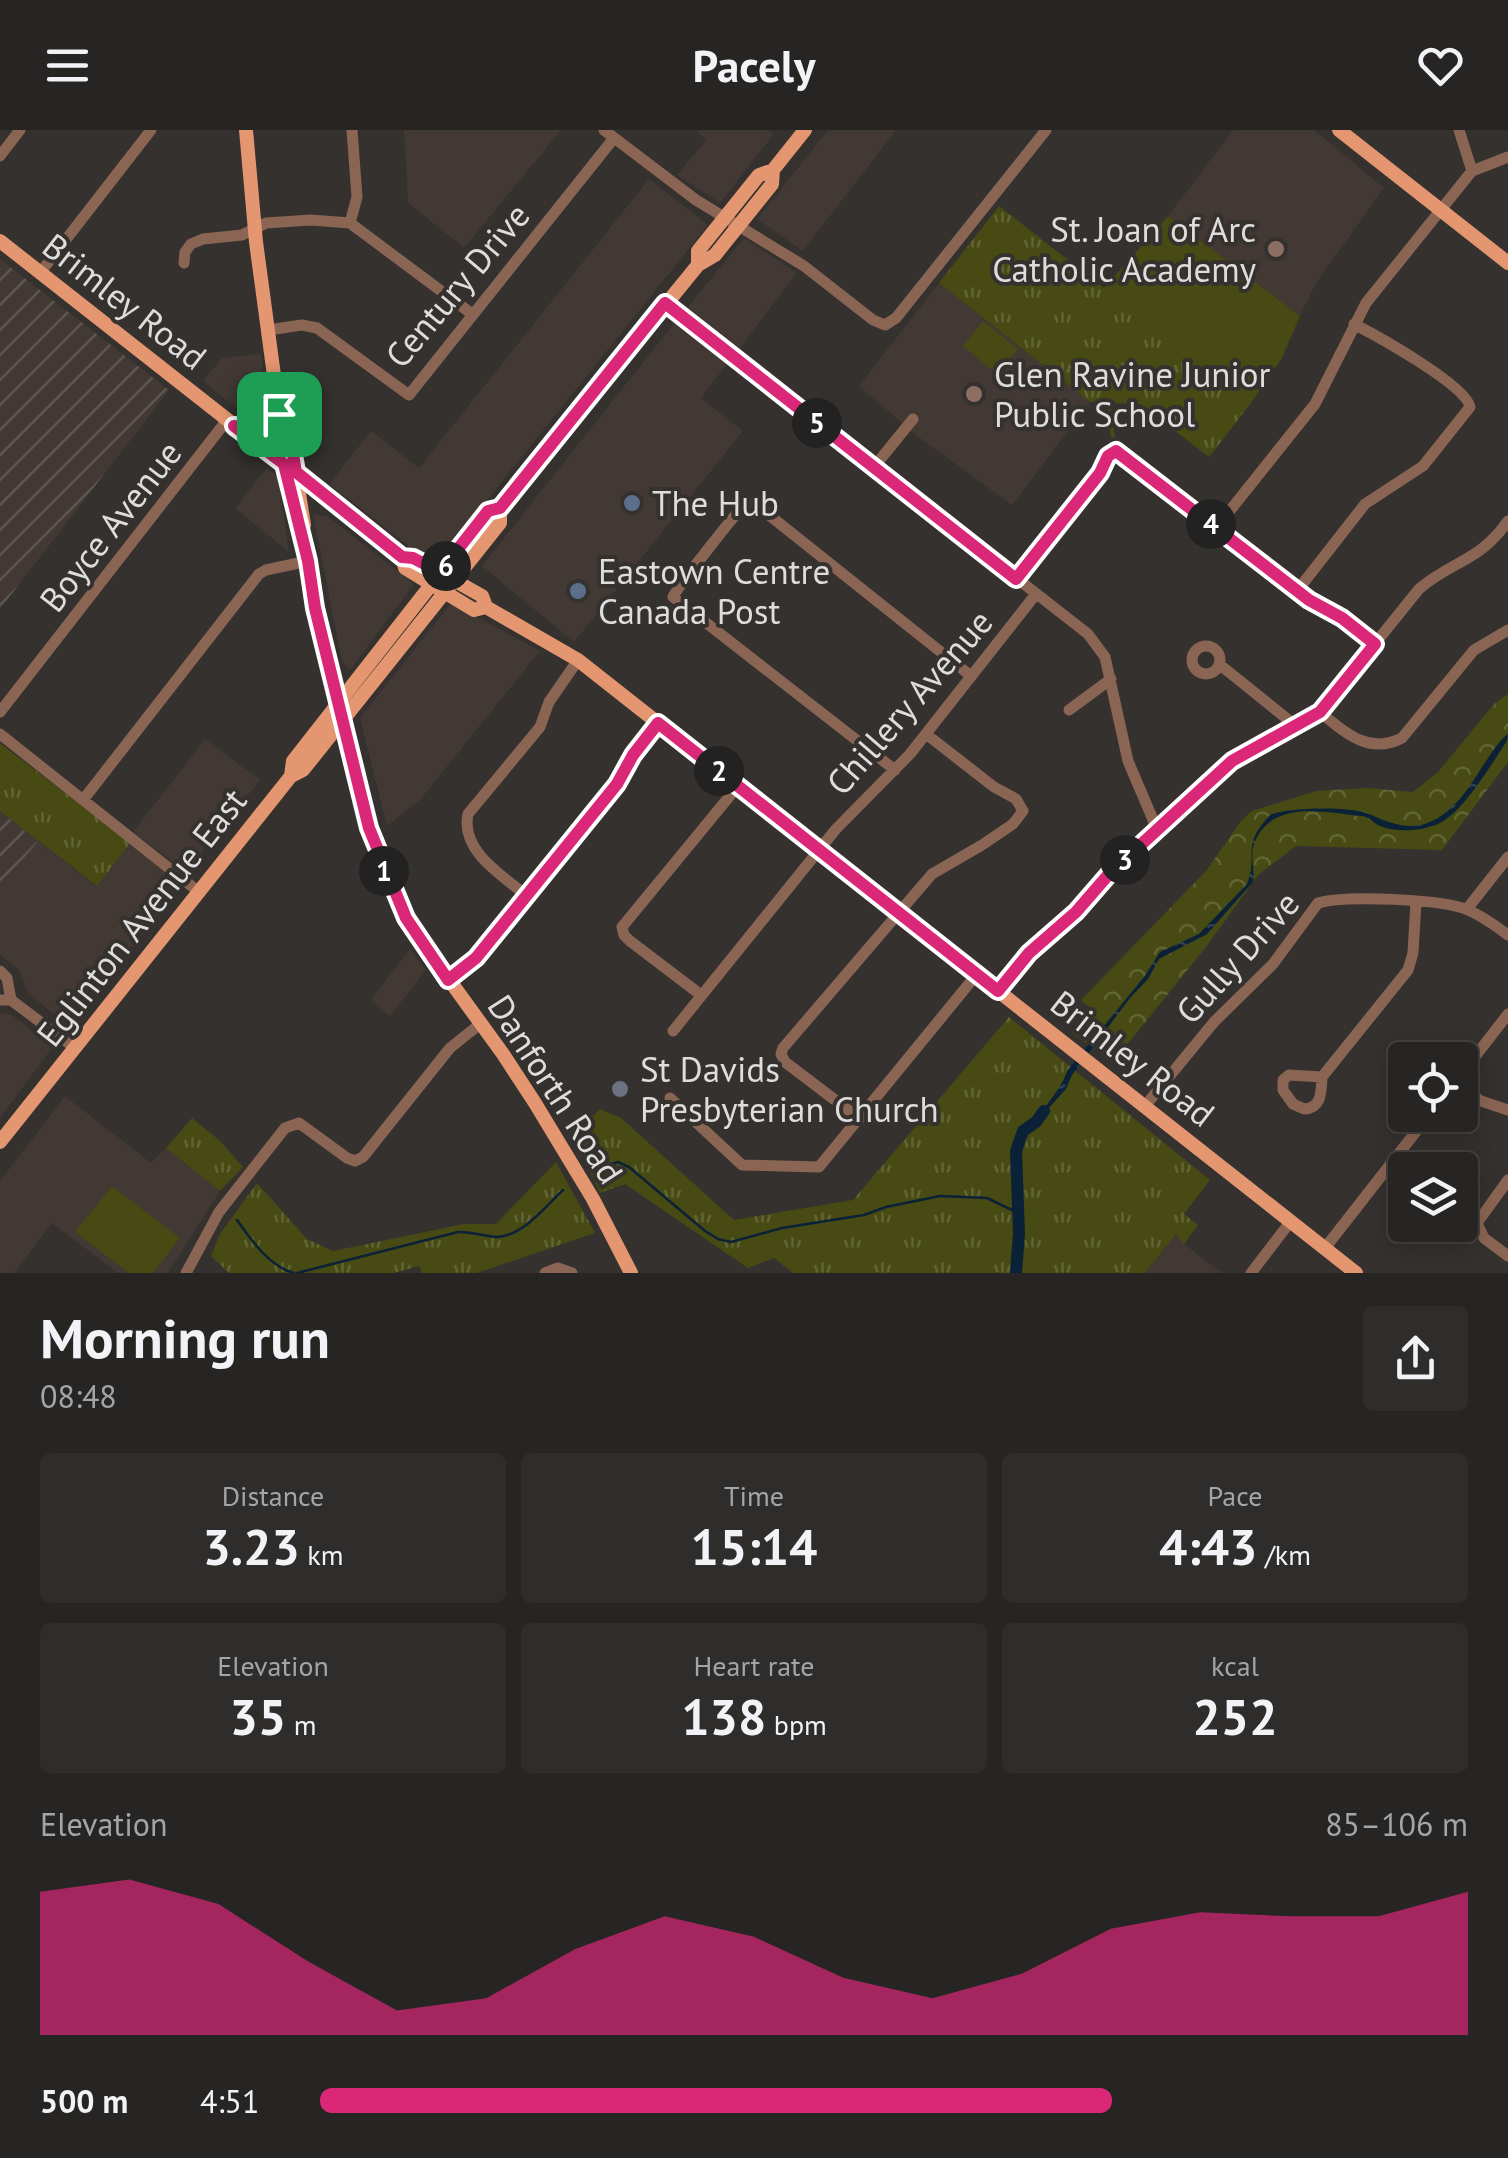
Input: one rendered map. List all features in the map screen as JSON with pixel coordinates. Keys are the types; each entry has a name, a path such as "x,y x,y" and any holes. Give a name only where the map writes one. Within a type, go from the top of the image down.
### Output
{"main road":[{"name":"Danforth Road","path":"246,130 280,417 291,443 293,510 304,542 328,666 369,828 395,896 556,1138 631,1273"},
{"path":"1339,130 1508,263"},
{"name":"Eglinton Avenue East","path":"291,776 293,761 365,669 500,523 500,508 665,303 698,264 715,255 772,184 773,170 796,133"},
{"name":"Eglinton Avenue East","path":"698,264 698,251 759,175 773,170"},
{"name":"Brimley Road","path":"0,241 402,557 405,568 482,596 486,607 578,660 1356,1273"},
{"path":"230,423 266,430 280,417"},
{"name":"Danforth Road","path":"290,468 304,515 304,542"},
{"path":"304,515 312,504 335,506"},
{"name":"Eglinton Avenue East","path":"0,1142 291,776 302,770 342,722 442,582"},
{"path":"328,666 346,676 365,669"},
{"path":"316,754 342,755 353,767"}],"street":[{"path":"0,156 20,130"},
{"path":"40,273 151,130"},
{"path":"350,224 357,197 352,130"},
{"path":"609,134 696,200 804,266 877,323 890,324 1046,130"},
{"path":"1459,130 1472,171"},
{"name":"Century Drive","path":"268,330 302,325 317,328 409,395 609,134"},
{"path":"1216,528 1314,404 1366,303 1472,171 1508,157"},
{"path":"184,263 191,244 242,235 266,222 311,220 350,224 472,314"},
{"path":"665,303 1088,634 1106,657 1132,776 1156,829"},
{"path":"1297,591 1365,504 1423,466 1470,408 1464,395 1416,360 1354,324"},
{"path":"874,467 912,419"},
{"name":"Boyce Avenue","path":"0,712 230,423"},
{"name":"Chillery Avenue","path":"1016,579 1100,473 1108,456 1116,451 1297,591 1375,644"},
{"path":"895,770 673,597 738,509 747,503 758,506 971,676"},
{"path":"998,991 1029,953 1076,912 1109,874 1240,755 1320,712 1418,589 1486,548 1508,521"},
{"path":"83,800 259,574 308,561"},
{"name":"Chillery Avenue","path":"673,1031 819,850 926,734 1036,594"},
{"path":"1320,712 1362,742 1376,746 1396,741 1474,650 1508,630"},
{"path":"527,896 488,863 468,836 466,821 540,726 549,702 578,660"},
{"path":"1219,664 1296,726"},
{"path":"1069,710 1111,679"},
{"path":"448,980 476,958 527,896 617,784 658,723"},
{"path":"0,734 199,892"},
{"path":"860,1119 785,1062 781,1054 786,1043 797,1036 932,874 982,846 1023,811 1016,799 994,787 926,734"},
{"path":"701,995 630,942 622,928 738,786"},
{"path":"1466,909 1508,857"},
{"name":"Gully Drive","path":"1145,1106 1214,1022 1273,964 1318,903 1342,899 1448,904 1466,909 1508,935"},
{"path":"1322,1077 1408,970 1416,902"},
{"path":"0,971 7,978 6,1000 75,1048"},
{"path":"670,1098 746,1166 819,1166 977,974"},
{"path":"1478,1053 1508,1014"},
{"path":"186,1273 219,1212 285,1128 299,1123 346,1158 355,1161 363,1157 450,1048 480,1024"},
{"path":"1478,1098 1508,1110"},
{"path":"1325,1248 1416,1132"},
{"path":"1508,1180 1478,1224 1484,1238 1508,1256"},
{"path":"1250,1273 1291,1221"},
{"path":"544,1273 558,1268 572,1273"}],"shaded area":[{"path":"404,130 561,130 464,248 408,203"},
{"path":"696,130 769,130 774,134 720,203 677,175 706,140"},
{"path":"828,130 896,130 803,251 757,219"},
{"name":"St. Joan of Arc Catholic Academy","path":"1233,130 1314,130 1384,188 1316,283 1300,316 1168,216"},
{"path":"649,179 708,225 439,560 427,560 329,484 371,431 419,468"},
{"path":"744,238 797,273 739,349 688,307"},
{"path":"0,259 169,390 0,609"},
{"name":"Glen Ravine Junior Public School","path":"939,283 1090,402 1012,505 917,436 859,386"},
{"path":"675,322 727,364 701,398 743,431 574,642 482,566"},
{"path":"261,354 269,420 256,424 203,381 222,358"},
{"path":"267,468 278,477 289,552 235,508"},
{"path":"313,514 327,516 414,584 350,670 342,662"},
{"path":"451,603 540,651 420,800 387,826 360,718"},
{"path":"205,739 260,780 186,872 133,832"},
{"path":"0,811 38,841 0,888"},
{"path":"38,841 96,886 130,843 182,886 67,1025 28,993 19,970 0,955 0,888"},
{"path":"410,949 426,970 390,1016 371,1000"},
{"path":"0,1013 12,1015 52,1048 0,1118"},
{"path":"65,1096 151,1163 166,1148 220,1191 168,1273 118,1273 52,1223 14,1273 0,1273 0,1181"},
{"path":"1177,1233 1184,1244 1222,1273 1145,1273"}],"green space":[{"path":"999,206 1251,403 1209,457 1140,404 1110,403 1115,437 1111,438 1106,402 1090,402 939,283"},
{"path":"1168,216 1300,316 1282,358 1251,403 1104,288"},
{"path":"983,321 1018,349 998,375 963,346"},
{"path":"1508,694 1508,762 1442,850 1296,846 1258,875 1206,947 1113,1062 1072,1033 1090,1008 1081,1000 1206,871 1252,811 1316,791 1367,788 1413,792 1438,772 1495,703"},
{"path":"0,743 130,843 97,886 0,811"},
{"path":"1009,1017 1210,1180 1184,1214 1198,1225 1184,1244 1176,1234 1145,1273 793,1273 774,1258 748,1268 625,1184 600,1193 573,1136 600,1109 621,1118 734,1220 853,1200"},
{"path":"192,1118 243,1167 220,1191 166,1148"},
{"path":"556,1162 595,1233 477,1273 422,1273 419,1266 394,1273 229,1273 211,1256 220,1234 257,1183 307,1239 333,1251 464,1224 496,1224"},
{"path":"112,1186 180,1238 153,1273 129,1273 75,1232"}],"water":[{"path":"1508,733 1507,741 1468,797 1440,823 1395,830 1364,816 1315,811 1285,814 1262,830 1252,852 1255,835 1270,815 1304,809 1360,811 1413,826 1441,816 1461,798"},
{"path":"1252,854 1253,882 1207,934 1159,959 1148,979 1072,1075 1066,1089 1036,1122 1067,1071 1160,952 1199,934 1247,884"}],"waterway":[{"path":"1016,1273 1016,1151 1023,1131 1044,1111"},
{"path":"595,1169 618,1162 629,1167 705,1231 731,1242 940,1196 987,1198 1016,1212"},
{"path":"297,1273 458,1232 508,1235 534,1219 563,1190"},
{"path":"237,1220 269,1259 294,1273"}],"place":[{"name":"St. Joan of Arc Catholic Academy","path":"1276,249"},
{"name":"Glen Ravine Junior Public School","path":"974,394"},
{"name":"The Hub","path":"632,503"},
{"name":"Eastown Centre Canada Post","path":"578,591"},
{"name":"St Davids Presbyterian Church","path":"620,1089"}],"route":[{"path":"665,303 1016,579 1100,473 1108,456 1116,451 1309,600 1342,618 1375,644 1320,712 1232,761 1109,874 1086,903 1029,953 998,991 658,723 617,784 476,958 448,980 406,918 369,828 284,464 234,426 266,430 279,414 291,443 296,472 402,557 413,558 440,572 488,511 500,508 665,303"}]}
